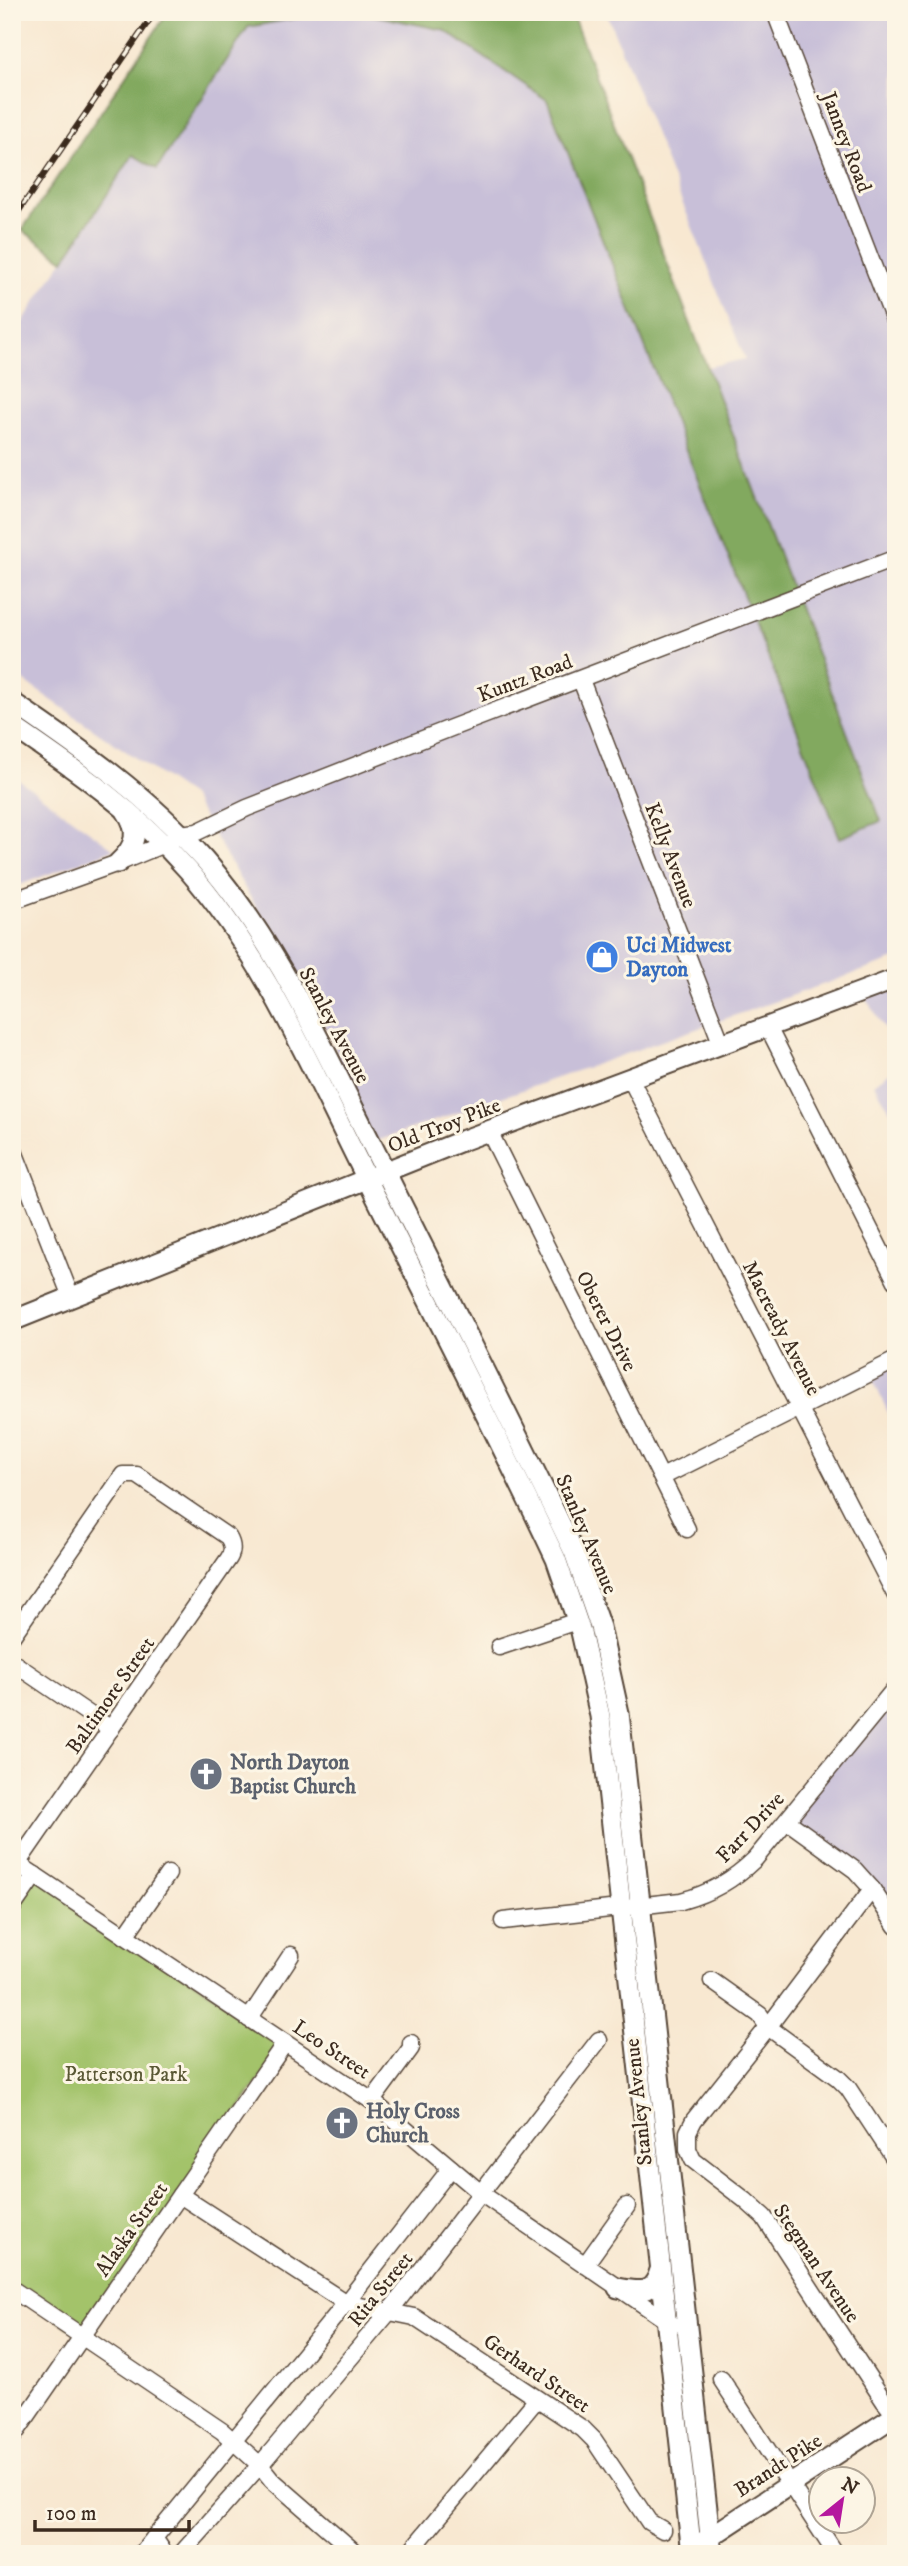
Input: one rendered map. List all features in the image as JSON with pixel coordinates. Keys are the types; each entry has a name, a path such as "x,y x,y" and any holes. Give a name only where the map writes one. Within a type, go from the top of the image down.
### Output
{"main road":[{"name":"Stanley Avenue","path":"12,702 92,756 168,820 171,840"},
{"name":"Stanley Avenue","path":"12,726 80,772 171,840 204,859 244,911 303,1007 376,1176 556,1559 577,1621 600,1716 630,1906 711,2545"},
{"path":"118,863 128,854 135,839 136,828 121,805"},
{"name":"Old Troy Pike","path":"12,1321 489,1131 896,979"},
{"name":"Stanley Avenue","path":"376,1176 574,1552 600,1627 619,1713 630,1906 660,2270 690,2552"},
{"path":"618,2288 638,2292 649,2288 656,2282 660,2270"},
{"name":"Brandt Pike","path":"690,2552 711,2545 790,2484 896,2415"}],"street":[{"name":"Janney Road","path":"775,12 896,325"},
{"name":"Kuntz Road","path":"12,901 118,863 197,832 247,808 896,558"},
{"name":"Kelly Avenue","path":"581,680 722,1045"},
{"path":"768,1027 896,1281"},
{"name":"Macready Avenue","path":"631,1080 896,1596"},
{"name":"Oberer Drive","path":"489,1131 687,1529"},
{"path":"12,1146 71,1297"},
{"path":"662,1477 896,1360"},
{"name":"Baltimore Street","path":"12,1636 123,1475 136,1475 148,1482 228,1537 232,1548 229,1558 15,1862"},
{"path":"499,1647 577,1621"},
{"path":"12,1662 111,1729"},
{"name":"Farr Drive","path":"503,1921 681,1901 715,1889 755,1859 896,1687"},
{"path":"787,1821 840,1858 872,1889 896,1926"},
{"name":"Leo Street","path":"15,1862 372,2101 482,2194 686,2334"},
{"path":"125,1936 168,1874"},
{"path":"12,1908 35,1875"},
{"path":"768,2027 872,1889"},
{"path":"249,2019 291,1955"},
{"path":"712,1981 760,2015 768,2027 838,2078 848,2088 896,2161"},
{"name":"Stegman Avenue","path":"768,2027 694,2120 688,2132 688,2149 698,2166 746,2200 764,2217 884,2401 896,2415"},
{"name":"Rita Street","path":"181,2554 390,2312 599,2039"},
{"name":"Alaska Street","path":"12,2438 285,2043"},
{"path":"372,2101 411,2048 411,2043"},
{"name":"Rita Street","path":"141,2554 346,2303 451,2168"},
{"path":"180,2195 346,2303"},
{"path":"585,2265 627,2206"},
{"path":"12,2289 222,2431 260,2465 272,2480 356,2554"},
{"name":"Gerhard Street","path":"346,2303 414,2317 583,2429 594,2440 649,2522 663,2530"},
{"path":"722,2379 836,2554"},
{"path":"408,2554 537,2399"},
{"path":"153,2538 165,2554"}],"shaded area":[{"path":"329,12 358,12 444,30 547,100 840,838 881,821 707,367 745,359 606,12 896,12 896,959 371,1143 328,1030 191,796 12,673 12,338 133,154 157,169 248,27"},
{"path":"12,775 114,849 12,888"},
{"path":"896,979 896,1047 862,992"},
{"path":"896,1068 896,1120 874,1084"},
{"path":"896,1360 896,1430 870,1373"},
{"path":"896,1690 896,1903 787,1821"}],"green space":[{"path":"168,12 329,12 248,27 157,169 133,155 64,260 22,230"},
{"path":"358,12 571,12 881,821 840,838 547,100 444,30"},
{"name":"Patterson Park","path":"35,1875 285,2043 83,2336 12,2289 12,1908"}],"railway":[{"path":"12,221 155,12"}],"place":[{"name":"Uci Midwest Dayton","path":"602,957"},
{"name":"North Dayton Baptist Church","path":"206,1774"},
{"name":"Holy Cross Church","path":"342,2123"}]}
